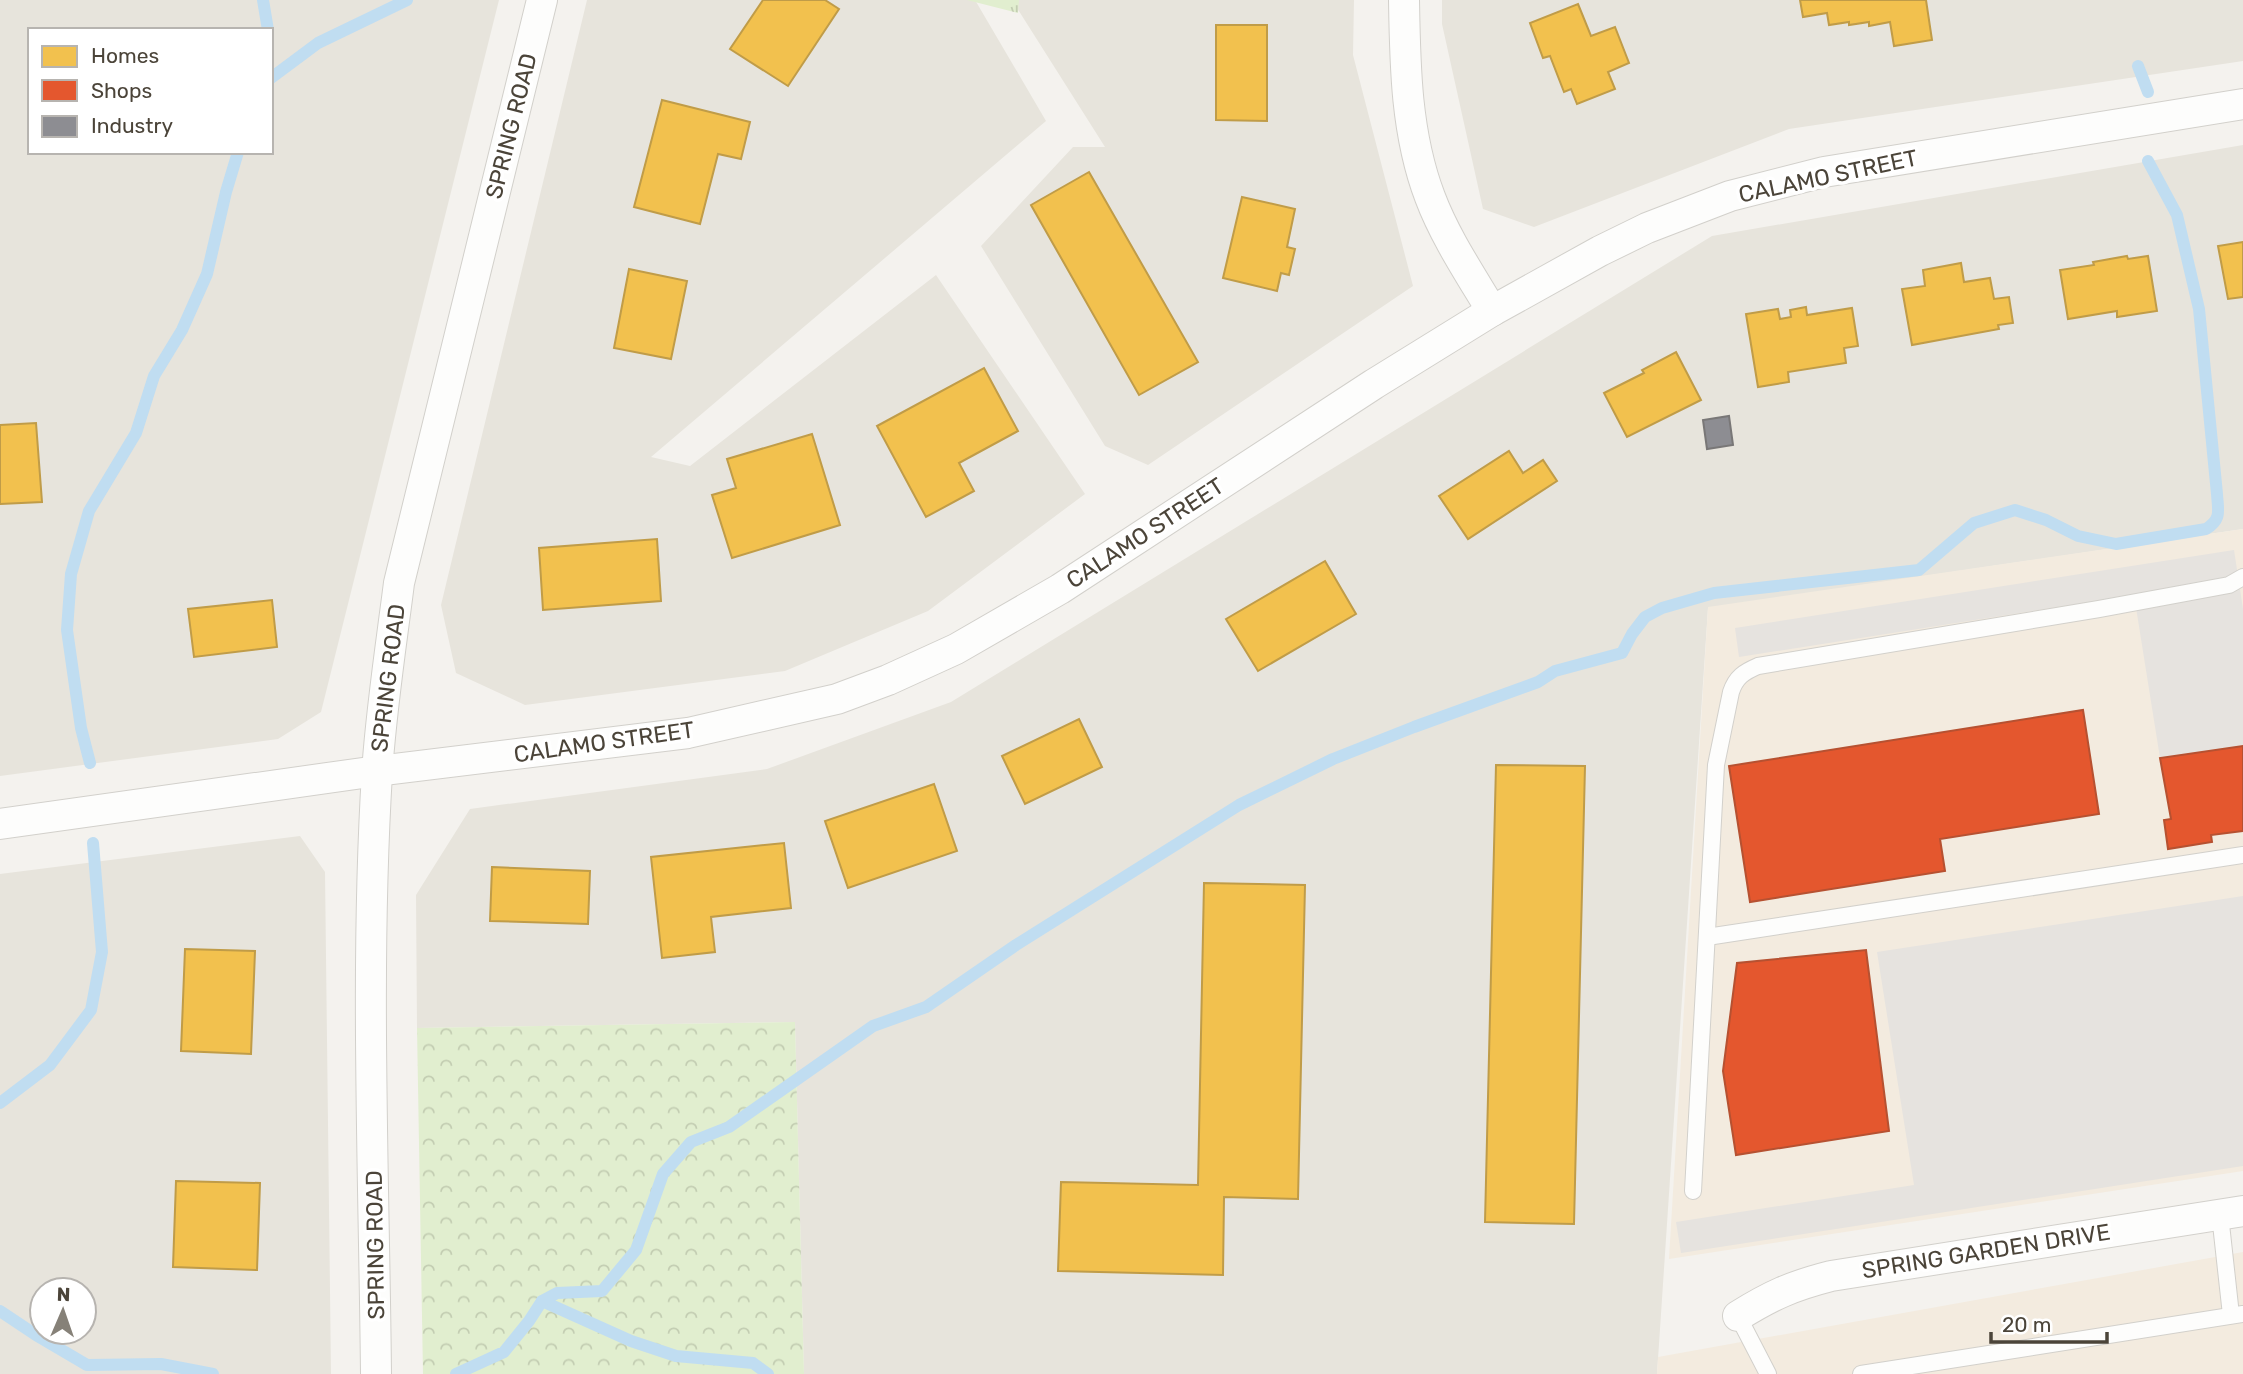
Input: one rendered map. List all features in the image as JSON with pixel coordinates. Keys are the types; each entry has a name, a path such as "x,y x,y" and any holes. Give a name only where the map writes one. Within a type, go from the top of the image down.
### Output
{"street":[{"name":"SPRING ROAD","path":"376,1374 372,977 377,771 399,583 542,0"},
{"path":"1404,0 1408,98 1420,166 1433,205 1447,234 1492,311"},
{"name":"CALAMO STREET","path":"0,824 377,771 688,733 837,699 888,680 956,649 1060,589 1374,384 1492,311 1647,228 1730,196 1824,172 2243,104"},
{"name":"SPRING GARDEN DRIVE","path":"1738,1316 1775,1294 1802,1283 1831,1276 2232,1213"}],"lane":[{"path":"1693,1191 1716,765 1731,692 1743,673 1758,666 2229,585 2243,577"},
{"path":"1707,937 2243,855"},
{"path":"1861,1374 2237,1315 2232,1213"},
{"path":"1738,1316 1769,1373"}],"shaded area":[{"path":"0,0 499,0 321,712 278,739 0,776"},
{"path":"587,0 975,0 1046,121 651,457 690,466 936,275 1085,494 928,611 785,671 525,705 456,673 441,605"},
{"path":"1018,0 1354,0 1353,55 1413,286 1148,465 1105,446 981,246 1073,147 1105,147 1017,8"},
{"path":"1442,0 2243,0 2243,61 1789,129 1534,227 1483,209 1442,24"},
{"path":"2243,145 2243,529 1708,608 1657,1374 804,1374 795,1022 417,1028 416,895 470,809 767,769 951,702 1712,236"},
{"path":"2243,529 2243,1171 1669,1259 1708,607"},
{"path":"2234,550 2243,609 2243,746 2160,758 2134,595 1739,657 1735,628"},
{"path":"300,836 325,872 331,1374 0,1374 0,874"},
{"path":"2243,896 2243,1166 1681,1253 1676,1222 1914,1185 1877,952"},
{"path":"2243,1252 2243,1374 1657,1374 1658,1357"}],"green space":[{"path":"967,0 1019,0 1018,13"},
{"path":"795,1022 804,1374 423,1374 417,1028"}],"building: Homes":[{"path":"763,0 825,0 839,9 788,86 730,49"},
{"path":"1800,0 1926,0 1932,40 1894,46 1890,22 1869,26 1869,22 1829,25 1827,13 1803,17"},
{"path":"1578,4 1591,36 1615,27 1629,63 1608,72 1615,89 1577,104 1571,89 1564,92 1550,56 1543,58 1530,23"},
{"path":"1216,25 1267,25 1267,121 1216,120"},
{"path":"662,100 750,122 741,159 718,154 700,224 634,207"},
{"path":"1089,172 1198,362 1139,395 1031,205"},
{"path":"1242,197 1295,209 1287,247 1295,249 1289,275 1281,273 1277,291 1223,278"},
{"path":"2243,242 2243,297 2228,299 2218,246"},
{"path":"2127,256 2128,259 2148,256 2157,311 2117,317 2117,311 2068,319 2060,270"},
{"path":"1961,263 1964,282 1990,278 1994,299 2009,297 2013,323 1998,325 1999,329 1912,345 1902,289 1925,286 1923,270"},
{"path":"629,269 687,281 671,359 614,348"},
{"path":"1806,307 1807,315 1852,308 1858,346 1844,348 1846,363 1788,372 1789,382 1758,387 1746,314 1778,309 1780,319 1791,317 1790,310"},
{"path":"1676,352 1701,400 1627,437 1604,393 1644,373 1642,370"},
{"path":"984,368 1018,431 959,463 974,491 926,517 877,426"},
{"path":"36,423 42,502 0,504 0,425"},
{"path":"812,434 840,525 732,558 712,495 736,488 727,459"},
{"path":"1509,451 1523,473 1543,460 1557,481 1468,539 1439,496"},
{"path":"657,539 661,601 543,610 539,548"},
{"path":"1325,561 1356,614 1258,671 1226,619"},
{"path":"272,600 277,647 194,657 188,609"},
{"path":"1079,719 1102,767 1025,804 1002,756"},
{"path":"1496,765 1585,766 1574,1224 1485,1222"},
{"path":"934,784 957,851 848,888 825,821"},
{"path":"784,843 791,908 711,917 715,952 662,958 651,857"},
{"path":"492,867 590,871 588,924 490,921"},
{"path":"1204,883 1305,885 1298,1199 1224,1197 1223,1275 1058,1271 1061,1182 1198,1185"},
{"path":"185,949 255,951 251,1054 181,1051"},
{"path":"176,1181 260,1183 257,1270 173,1267"}],"building: Shops":[{"path":"2083,710 2099,814 1940,839 1945,871 1750,902 1729,766"},
{"path":"2243,746 2243,831 2211,835 2212,842 2168,849 2164,820 2171,819 2160,758"},
{"path":"1866,950 1889,1131 1736,1155 1723,1071 1737,963"}],"building: Industry":[{"path":"1729,416 1733,445 1707,449 1703,420"}],"waterway":[{"path":"263,0 268,28"},
{"path":"273,77 318,43 407,0"},
{"path":"2138,66 2148,92"},
{"path":"90,763 81,728 67,630 71,574 89,511 136,433 154,376 182,330 207,274 237,154"},
{"path":"456,1374 504,1352 542,1301 557,1293 602,1291 636,1250 663,1174 691,1142 729,1127 873,1026 926,1007 1016,945 1239,805 1333,759 1538,682 1555,671 1622,653 1645,617 1662,608 1714,593 1919,570 1974,523 2015,510 2046,520 2078,536 2116,544 2206,529 2215,522 2218,510 2199,309 2177,215 2148,161"},
{"path":"0,1103 50,1065 91,1010 102,952 93,843"},
{"path":"542,1301 631,1341 676,1356 753,1363 768,1374"},
{"path":"0,1311 87,1365 161,1364 213,1374"}]}
